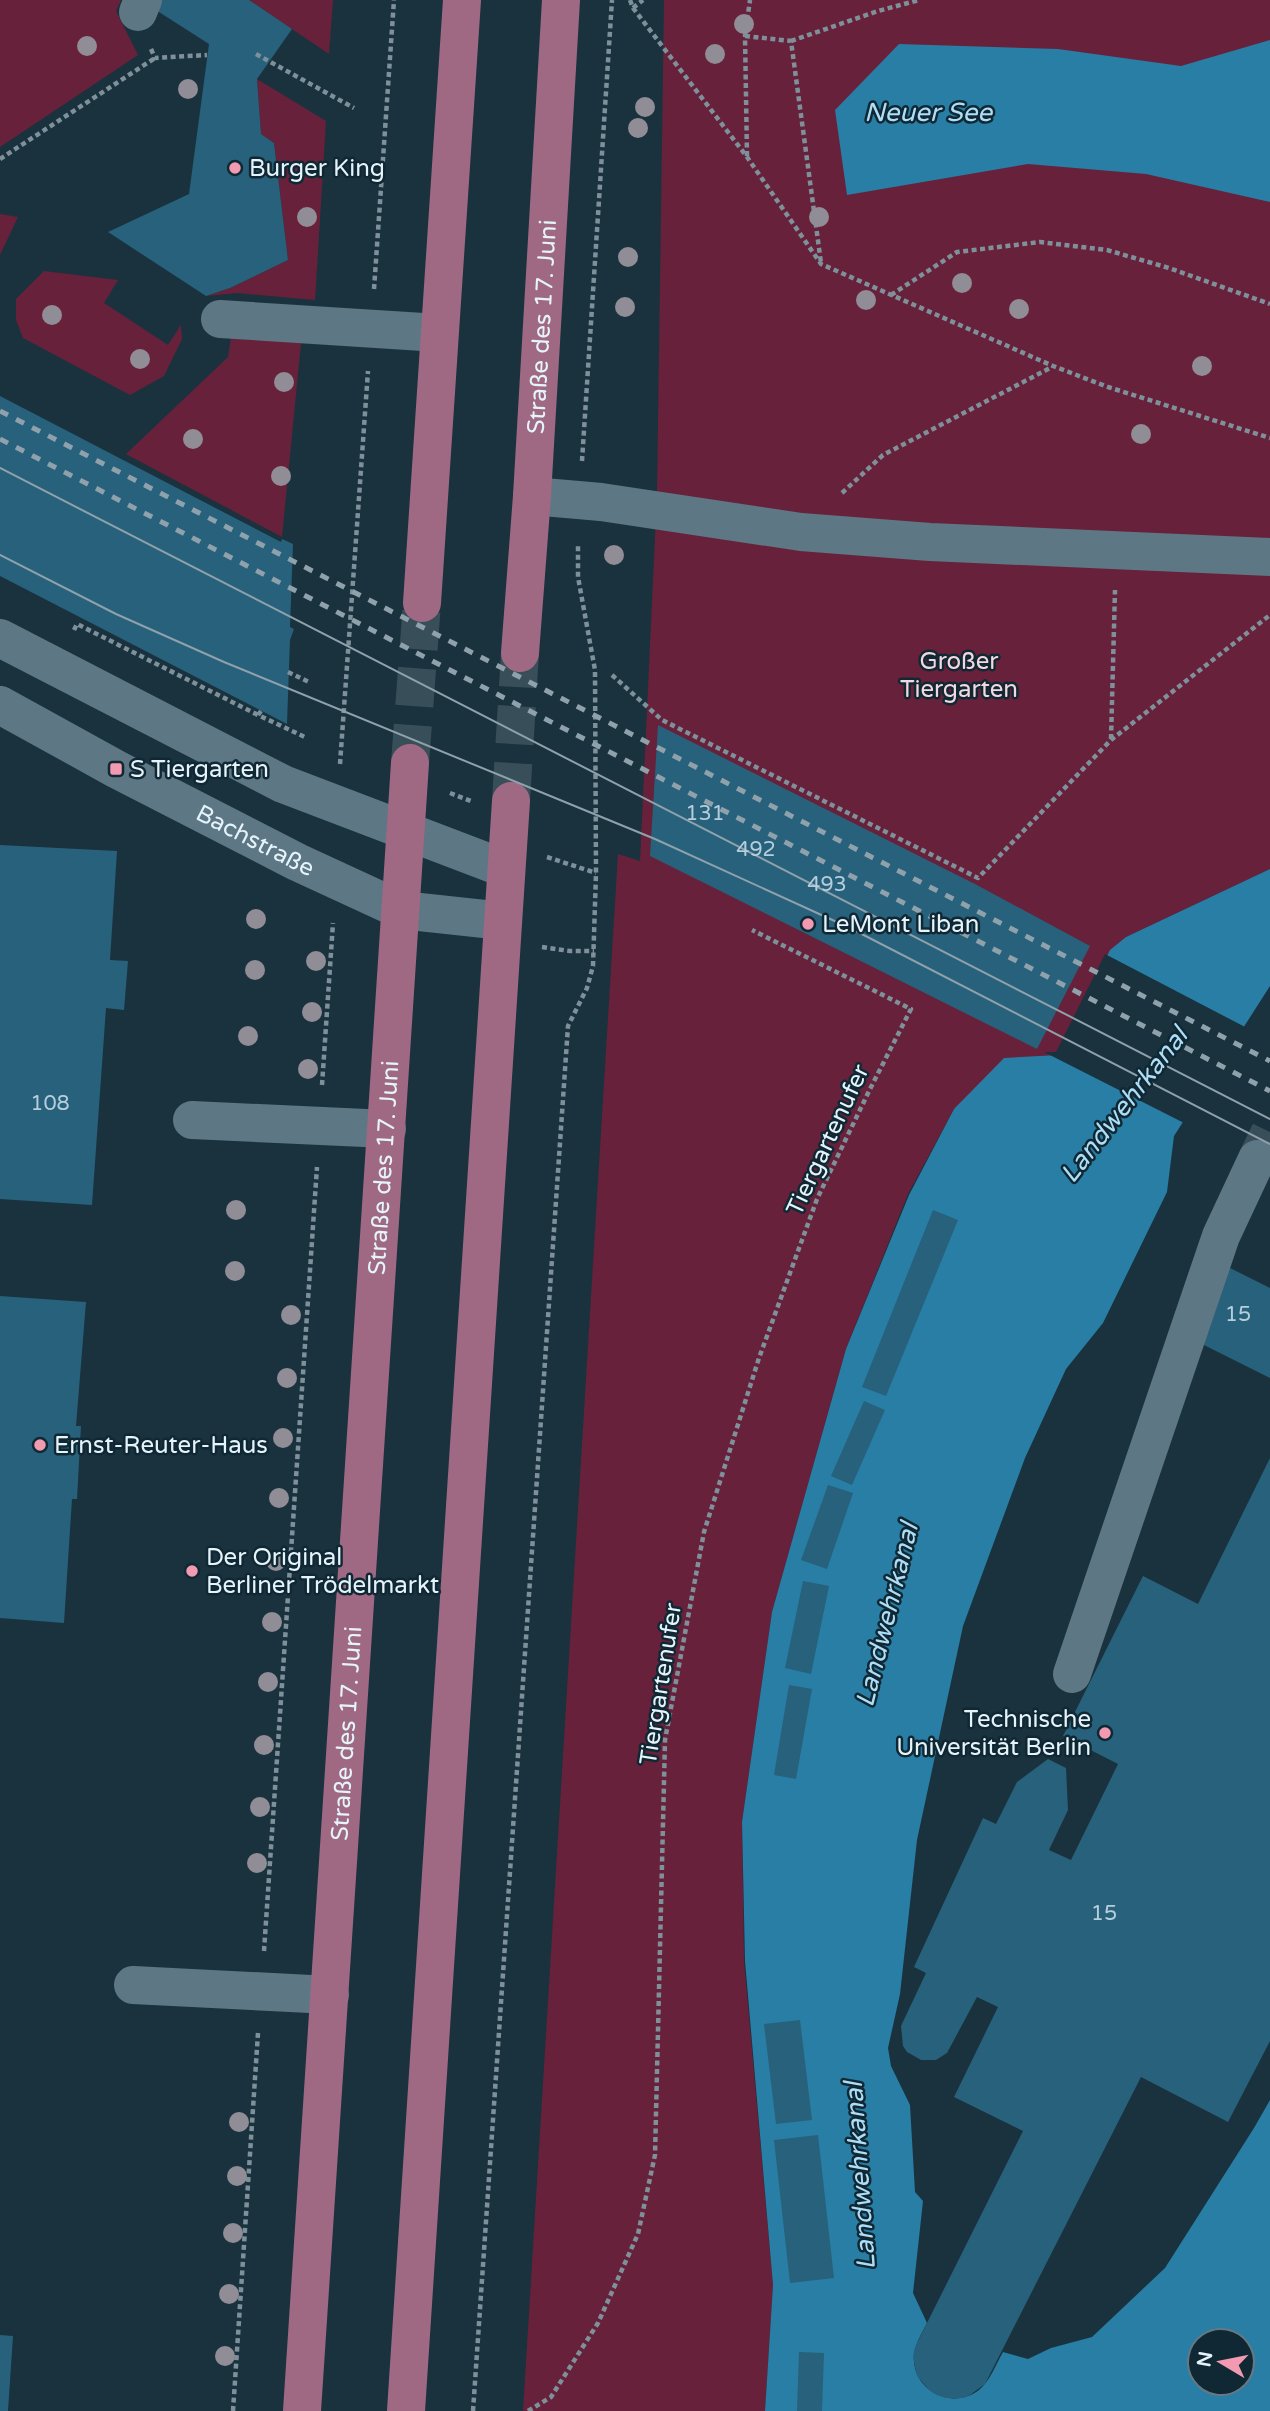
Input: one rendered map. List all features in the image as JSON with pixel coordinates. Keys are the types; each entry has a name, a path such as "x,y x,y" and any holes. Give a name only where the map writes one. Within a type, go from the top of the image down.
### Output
{"main road":[{"path":"422,603 462,0"},
{"name":"Straße des 17. Juni","path":"520,653 532,496 561,0"},
{"name":"Straße des 17. Juni","path":"302,2411 410,763"},
{"path":"406,2411 506,869 493,802"}],"street":[{"path":"220,320 439,333"},
{"path":"532,496 579,500 801,533 930,542 1270,557"},
{"path":"0,638 283,784 506,869"},
{"name":"Bachstraße","path":"0,705 116,769 278,852 401,910 503,921"},
{"path":"192,1120 387,1129"},
{"path":"1072,1674 1221,1236 1257,1159"},
{"path":"133,1985 330,1995"}],"path":[{"path":"341,751 394,0"},
{"path":"473,2411 568,1026 587,988 593,966 596,873 595,670 578,577 577,526 612,0"},
{"path":"631,0 633,8 747,157 821,264 1053,366 1108,387 1270,438"},
{"path":"633,8 643,0"},
{"path":"747,157 745,36 750,0"},
{"path":"745,36 791,41 919,0"},
{"path":"791,41 821,264"},
{"path":"256,54 354,108"},
{"path":"0,159 155,58"},
{"path":"890,295 957,252 1040,242 1107,250 1169,268 1270,304"},
{"path":"801,533 883,455 1053,366"},
{"path":"1111,740 1116,551"},
{"path":"612,675 662,720 978,878 1111,740 1270,614"},
{"path":"72,633 78,624 307,738"},
{"path":"288,672 310,683"},
{"path":"450,793 493,802"},
{"name":"Tiergartenufer","path":"528,2411 551,2397 598,2323 638,2234 654,2155 665,1740 704,1532 759,1358 817,1199 911,1009 752,930"},
{"path":"233,2411 333,934"}],"green space":[{"path":"0,0 121,0 116,11 138,55 0,147"},
{"path":"249,0 333,0 329,54"},
{"name":"Großer Tiergarten","path":"664,0 1270,0 1270,869 1126,937 1058,1055 954,1109 908,1194 846,1349 772,1612 742,1822 744,1961 773,2285 765,2411 523,2411 618,854 640,861 657,494"},
{"path":"257,79 326,121 315,300 237,293 206,296 230,288 288,260 274,143 261,134"},
{"path":"0,214 18,217 0,255"},
{"path":"44,271 118,280 104,303 168,345 181,325 182,339 164,376 130,395 23,338 16,320 16,299"},
{"path":"231,337 301,343 282,537 126,454 228,357"}],"water":[{"name":"Neuer See","path":"1270,40 1270,202 1146,174 1028,164 847,195 835,110 899,44 1058,49 1181,66"},
{"name":"Landwehrkanal","path":"1270,869 1270,986 1174,1136 1167,1192 1103,1323 1066,1369 1025,1458 963,1626 917,1840 900,1994 888,2048 891,2066 910,2105 915,2192 923,2201 913,2293 927,2323 916,2346 914,2360 916,2371 928,2389 947,2398 958,2398 969,2396 983,2386 1003,2352 1028,2359 1051,2348 1092,2337 1165,2268 1270,2100 1270,2411 765,2411 773,2285 745,1961 742,1822 772,1612 846,1349 909,1195 954,1109 1004,1058 1058,1055 1110,950 1126,937"}],"pier":[{"path":"1105,954 1247,1028 1186,1124 1044,1052 1056,1052"}],"building":[{"name":"Burger King","path":"151,0 249,0 292,29 257,79 261,134 274,143 288,260 230,288 206,296 108,232 189,194 209,44 148,5"},
{"path":"0,396 281,542 282,539 293,544 290,627 294,629 290,640 287,724 0,576"},
{"path":"658,725 975,884 1090,946 1037,1049 650,856"},
{"path":"0,845 117,851 110,960 128,961 124,1010 106,1008 92,1205 0,1199"},
{"path":"933,1210 958,1220 886,1396 862,1387"},
{"path":"1230,1268 1270,1288 1270,1378 1194,1340"},
{"name":"Ernst-Reuter-Haus","path":"0,1296 86,1302 76,1426 81,1426 77,1499 72,1499 64,1623 0,1618"},
{"path":"864,1401 885,1410 852,1485 831,1476"},
{"path":"1270,1458 1270,2041 1228,2122 1141,2077 985,2384 963,2398 937,2395 917,2376 913,2357 915,2347 1023,2131 954,2097 998,2007 977,1997 947,2053 936,2060 921,2060 907,2052 903,2046 901,2026 926,1973 914,1967 983,1818 996,1824 1017,1782 1048,1759 1066,1768 1068,1810 1049,1850 1071,1860 1118,1764 1063,1736 1143,1576 1198,1604"},
{"path":"828,1485 853,1493 827,1569 801,1560"},
{"path":"803,1581 829,1586 811,1674 785,1668"},
{"path":"789,1685 812,1689 796,1779 774,1775"},
{"path":"800,2020 812,2120 776,2124 764,2024"},
{"path":"818,2135 834,2278 790,2283 774,2140"},
{"path":"0,2335 13,2336 8,2411 0,2411"},
{"path":"799,2352 824,2353 822,2411 797,2411"}],"tunnel":[{"path":"410,763 422,603"},
{"path":"511,801 520,653"},
{"path":"1257,1159 1270,1132"}],"tram line":[{"path":"0,468 1270,1119"},
{"path":"0,555 116,614 224,662 655,839 850,928 1270,1144"}],"railway":[{"path":"0,411 1270,1061"},
{"path":"0,439 1270,1091"}],"place":[{"name":"Burger King","path":"235,168"},
{"name":"S Tiergarten","path":"116,769"},
{"name":"LeMont Liban","path":"808,924"},
{"name":"Ernst-Reuter-Haus","path":"40,1445"},
{"name":"Der Original Berliner Trödelmarkt","path":"192,1571"},
{"name":"Technische Universität Berlin","path":"1105,1733"}]}
